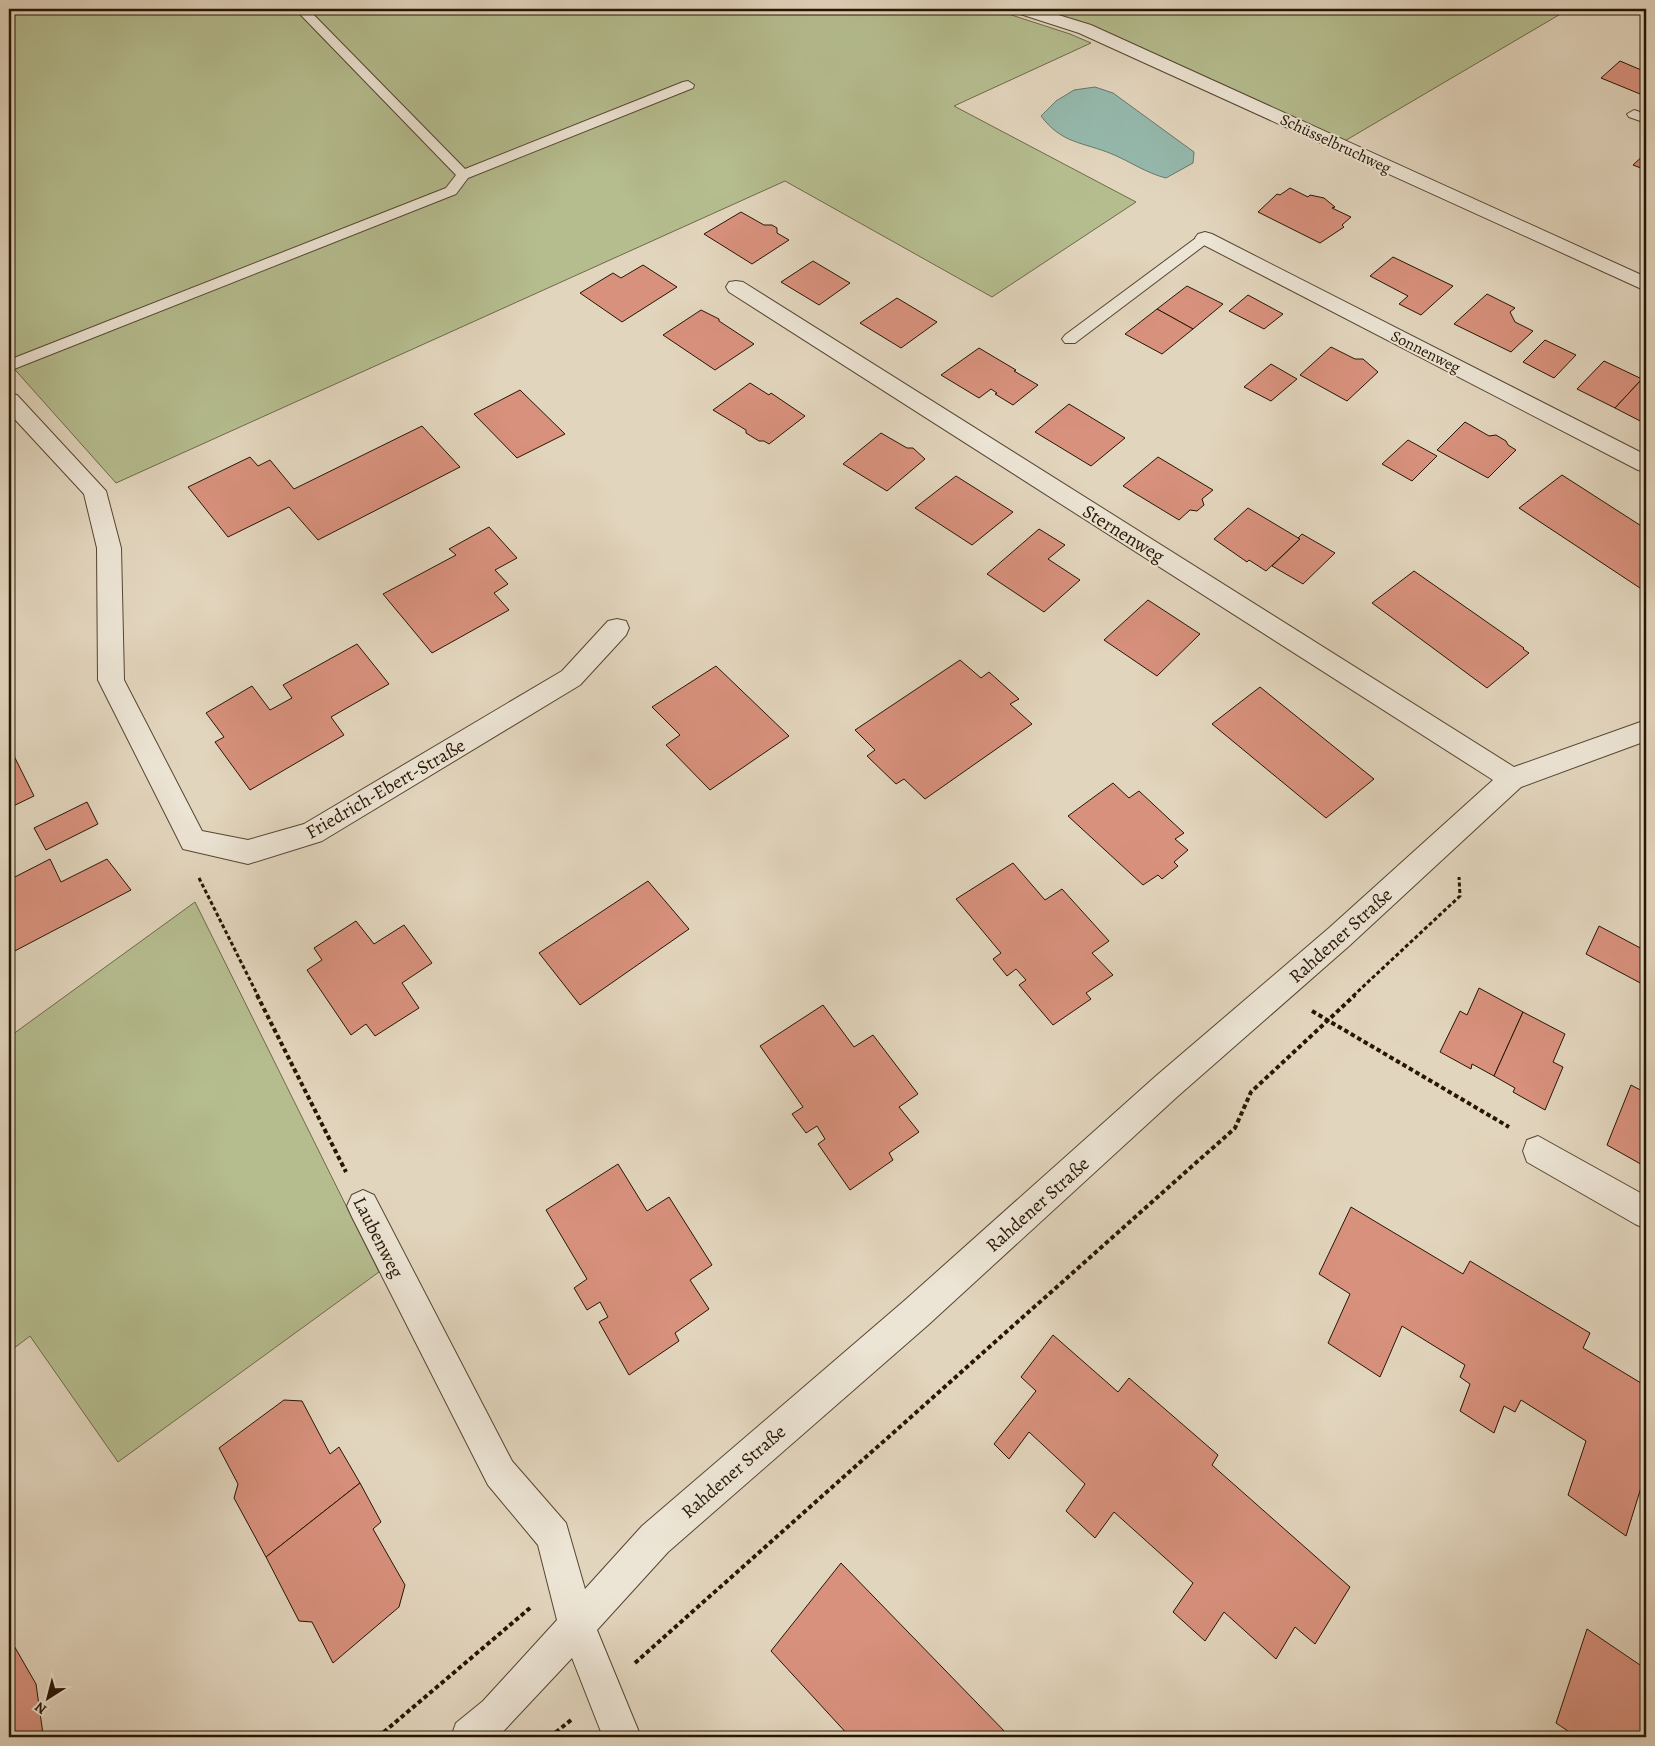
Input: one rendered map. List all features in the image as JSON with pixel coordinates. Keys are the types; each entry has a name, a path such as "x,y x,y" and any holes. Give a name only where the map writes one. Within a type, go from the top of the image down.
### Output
{"street":[{"name":"Schüsselbruchweg","path":"1023,9 1085,29 1646,285"},
{"name":"Sonnenweg","path":"1205,238 1646,464"},
{"name":"Sternenweg","path":"736,287 1512,779"},
{"path":"9,400 95,491 109,548 111,680 193,841"},
{"name":"Friedrich-Ebert-Straße","path":"193,841 248,852 312,833 571,678 617,628"},
{"name":"Rahdener Straße","path":"470,1737 496,1714 654,1539 916,1313 1167,1086 1339,937 1512,779 1646,730"},
{"path":"1538,1152 1646,1214"},
{"name":"Laubenweg","path":"363,1206 500,1473 553,1536 576,1626 622,1737"}],"lane":[{"path":"301,9 463,174"},
{"path":"9,366 451,192 463,174 688,85"},
{"path":"1070,339 1205,238"}],"path":[{"name":"Laubenweg","path":"193,841 200,882 363,1206"},
{"path":"550,1737 1235,1128 1251,1092 1460,896 1458,873"},
{"path":"1278,990 1526,1137 1538,1152"}],"green space":[{"path":"9,9 993,9 1070,34 1091,43 954,106 1136,202 992,297 785,181 116,483 9,363"},
{"path":"1040,9 1569,9 1343,142 1090,26"},
{"path":"195,902 379,1272 118,1462 30,1336 9,1352 9,1037"}],"water":[{"path":"1095,87 1113,93 1194,152 1193,163 1166,178 1159,176 1112,154 1065,137 1049,125 1041,116 1056,101 1074,90"}],"building":[{"path":"1620,61 1646,72 1645,96 1601,78"},
{"path":"1646,153 1646,170 1633,165"},
{"path":"1290,188 1308,197 1310,195 1324,198 1335,207 1332,208 1351,217 1342,225 1344,227 1320,243 1258,212 1277,194 1280,195"},
{"path":"741,212 764,225 772,225 777,228 777,233 789,240 752,264 704,234"},
{"path":"1393,257 1453,286 1421,315 1399,304 1408,296 1370,276"},
{"path":"813,261 850,283 819,305 781,282"},
{"path":"643,265 677,287 622,322 580,293 613,273 621,278"},
{"path":"1187,286 1223,304 1193,329 1157,309"},
{"path":"1487,294 1515,308 1510,312 1515,322 1533,331 1511,352 1454,324"},
{"path":"1248,295 1283,314 1264,329 1229,311"},
{"path":"897,298 937,322 901,348 860,323"},
{"path":"1157,309 1193,329 1162,354 1125,334"},
{"path":"701,310 719,319 719,321 754,344 715,370 663,335"},
{"path":"1545,340 1576,355 1554,378 1523,362"},
{"path":"1331,347 1355,359 1363,359 1378,372 1347,401 1300,375"},
{"path":"979,348 1038,385 1013,405 995,394 997,393 991,389 979,398 941,375"},
{"path":"1604,361 1642,379 1615,408 1577,389"},
{"path":"1271,364 1297,379 1271,401 1244,387"},
{"path":"1642,379 1646,381 1646,424 1615,408"},
{"path":"750,383 769,395 771,393 805,416 769,444 759,441 746,433 746,430 713,410"},
{"path":"520,390 565,434 517,458 474,414"},
{"path":"1069,404 1125,438 1091,466 1035,432"},
{"path":"1465,422 1489,436 1496,435 1516,450 1488,478 1437,450"},
{"path":"422,426 460,467 318,540 289,507 228,537 188,487 250,457 258,466 270,460 294,489"},
{"path":"881,433 907,448 913,448 925,459 887,491 843,464"},
{"path":"1408,440 1437,456 1412,481 1382,464"},
{"path":"1158,457 1213,490 1202,499 1204,505 1197,511 1190,510 1179,520 1123,486"},
{"path":"1562,475 1646,529 1646,592 1519,508"},
{"path":"956,476 1013,512 972,545 915,508"},
{"path":"1248,508 1300,539 1266,571 1249,560 1247,562 1214,539"},
{"path":"489,527 517,558 495,570 508,584 494,593 509,610 432,653 383,594 456,555 449,549"},
{"path":"1039,529 1065,545 1048,559 1080,580 1044,612 987,574"},
{"path":"1302,534 1335,553 1303,584 1272,566 1300,539 1298,538"},
{"path":"1414,571 1529,653 1487,688 1372,603"},
{"path":"1148,600 1200,634 1157,676 1104,640"},
{"path":"357,644 389,684 331,717 344,735 250,790 215,742 224,737 206,713 252,686 270,710 292,698 283,685"},
{"path":"960,660 981,678 989,672 1019,699 1010,704 1032,724 925,799 904,779 896,784 867,756 875,750 855,730"},
{"path":"716,666 789,736 710,790 666,745 680,735 652,707"},
{"path":"1260,687 1374,779 1326,818 1212,724"},
{"path":"9,746 34,796 9,808"},
{"path":"1113,783 1129,798 1139,791 1184,833 1175,839 1188,850 1174,862 1178,866 1162,879 1158,875 1143,885 1068,816"},
{"path":"87,802 98,824 46,850 34,828"},
{"path":"50,859 61,882 107,859 131,890 9,954 9,880"},
{"path":"1013,863 1045,900 1062,889 1109,941 1092,953 1113,975 1086,993 1091,999 1053,1025 1019,985 1026,980 1016,969 1007,976 993,959 1001,953 956,899"},
{"path":"648,881 689,929 580,1005 539,953"},
{"path":"356,921 374,944 404,925 432,963 402,983 419,1008 375,1036 366,1024 351,1035 307,970 322,960 314,948"},
{"path":"1599,926 1646,951 1646,986 1586,954"},
{"path":"1479,988 1523,1012 1494,1076 1472,1064 1471,1069 1440,1052 1460,1011 1467,1015"},
{"path":"823,1005 854,1047 873,1035 918,1094 899,1107 919,1132 889,1153 893,1160 850,1190 818,1144 825,1139 817,1126 806,1133 792,1114 803,1107 760,1046"},
{"path":"1523,1012 1565,1034 1553,1062 1563,1067 1545,1110 1513,1092 1515,1088 1494,1076"},
{"path":"1631,1085 1646,1093 1646,1167 1607,1145"},
{"path":"618,1164 647,1211 669,1197 712,1265 690,1280 709,1309 675,1333 679,1341 629,1375 599,1322 608,1317 600,1302 587,1310 574,1288 587,1279 546,1210"},
{"path":"1351,1207 1463,1274 1470,1261 1590,1333 1583,1348 1646,1386 1646,1479 1644,1478 1626,1536 1568,1495 1586,1441 1521,1400 1515,1412 1504,1406 1494,1433 1460,1411 1470,1384 1460,1377 1465,1365 1402,1326 1380,1377 1328,1343 1350,1294 1319,1274"},
{"path":"1053,1335 1118,1392 1129,1378 1218,1455 1212,1465 1350,1587 1315,1644 1295,1627 1276,1659 1224,1612 1205,1641 1173,1612 1193,1583 1114,1512 1095,1538 1066,1511 1085,1484 1029,1432 1009,1459 994,1444 1036,1391 1021,1377"},
{"path":"284,1400 302,1401 330,1454 339,1447 360,1483 266,1557 234,1498 238,1484 219,1448"},
{"path":"360,1483 381,1522 373,1529 405,1585 399,1607 333,1663 312,1622 299,1621 266,1557"},
{"path":"841,1563 1010,1737 850,1737 771,1651"},
{"path":"1587,1629 1646,1669 1646,1737 1577,1737 1556,1723"},
{"path":"13,1644 36,1684 43,1734 37,1737 9,1737 9,1648"}]}
